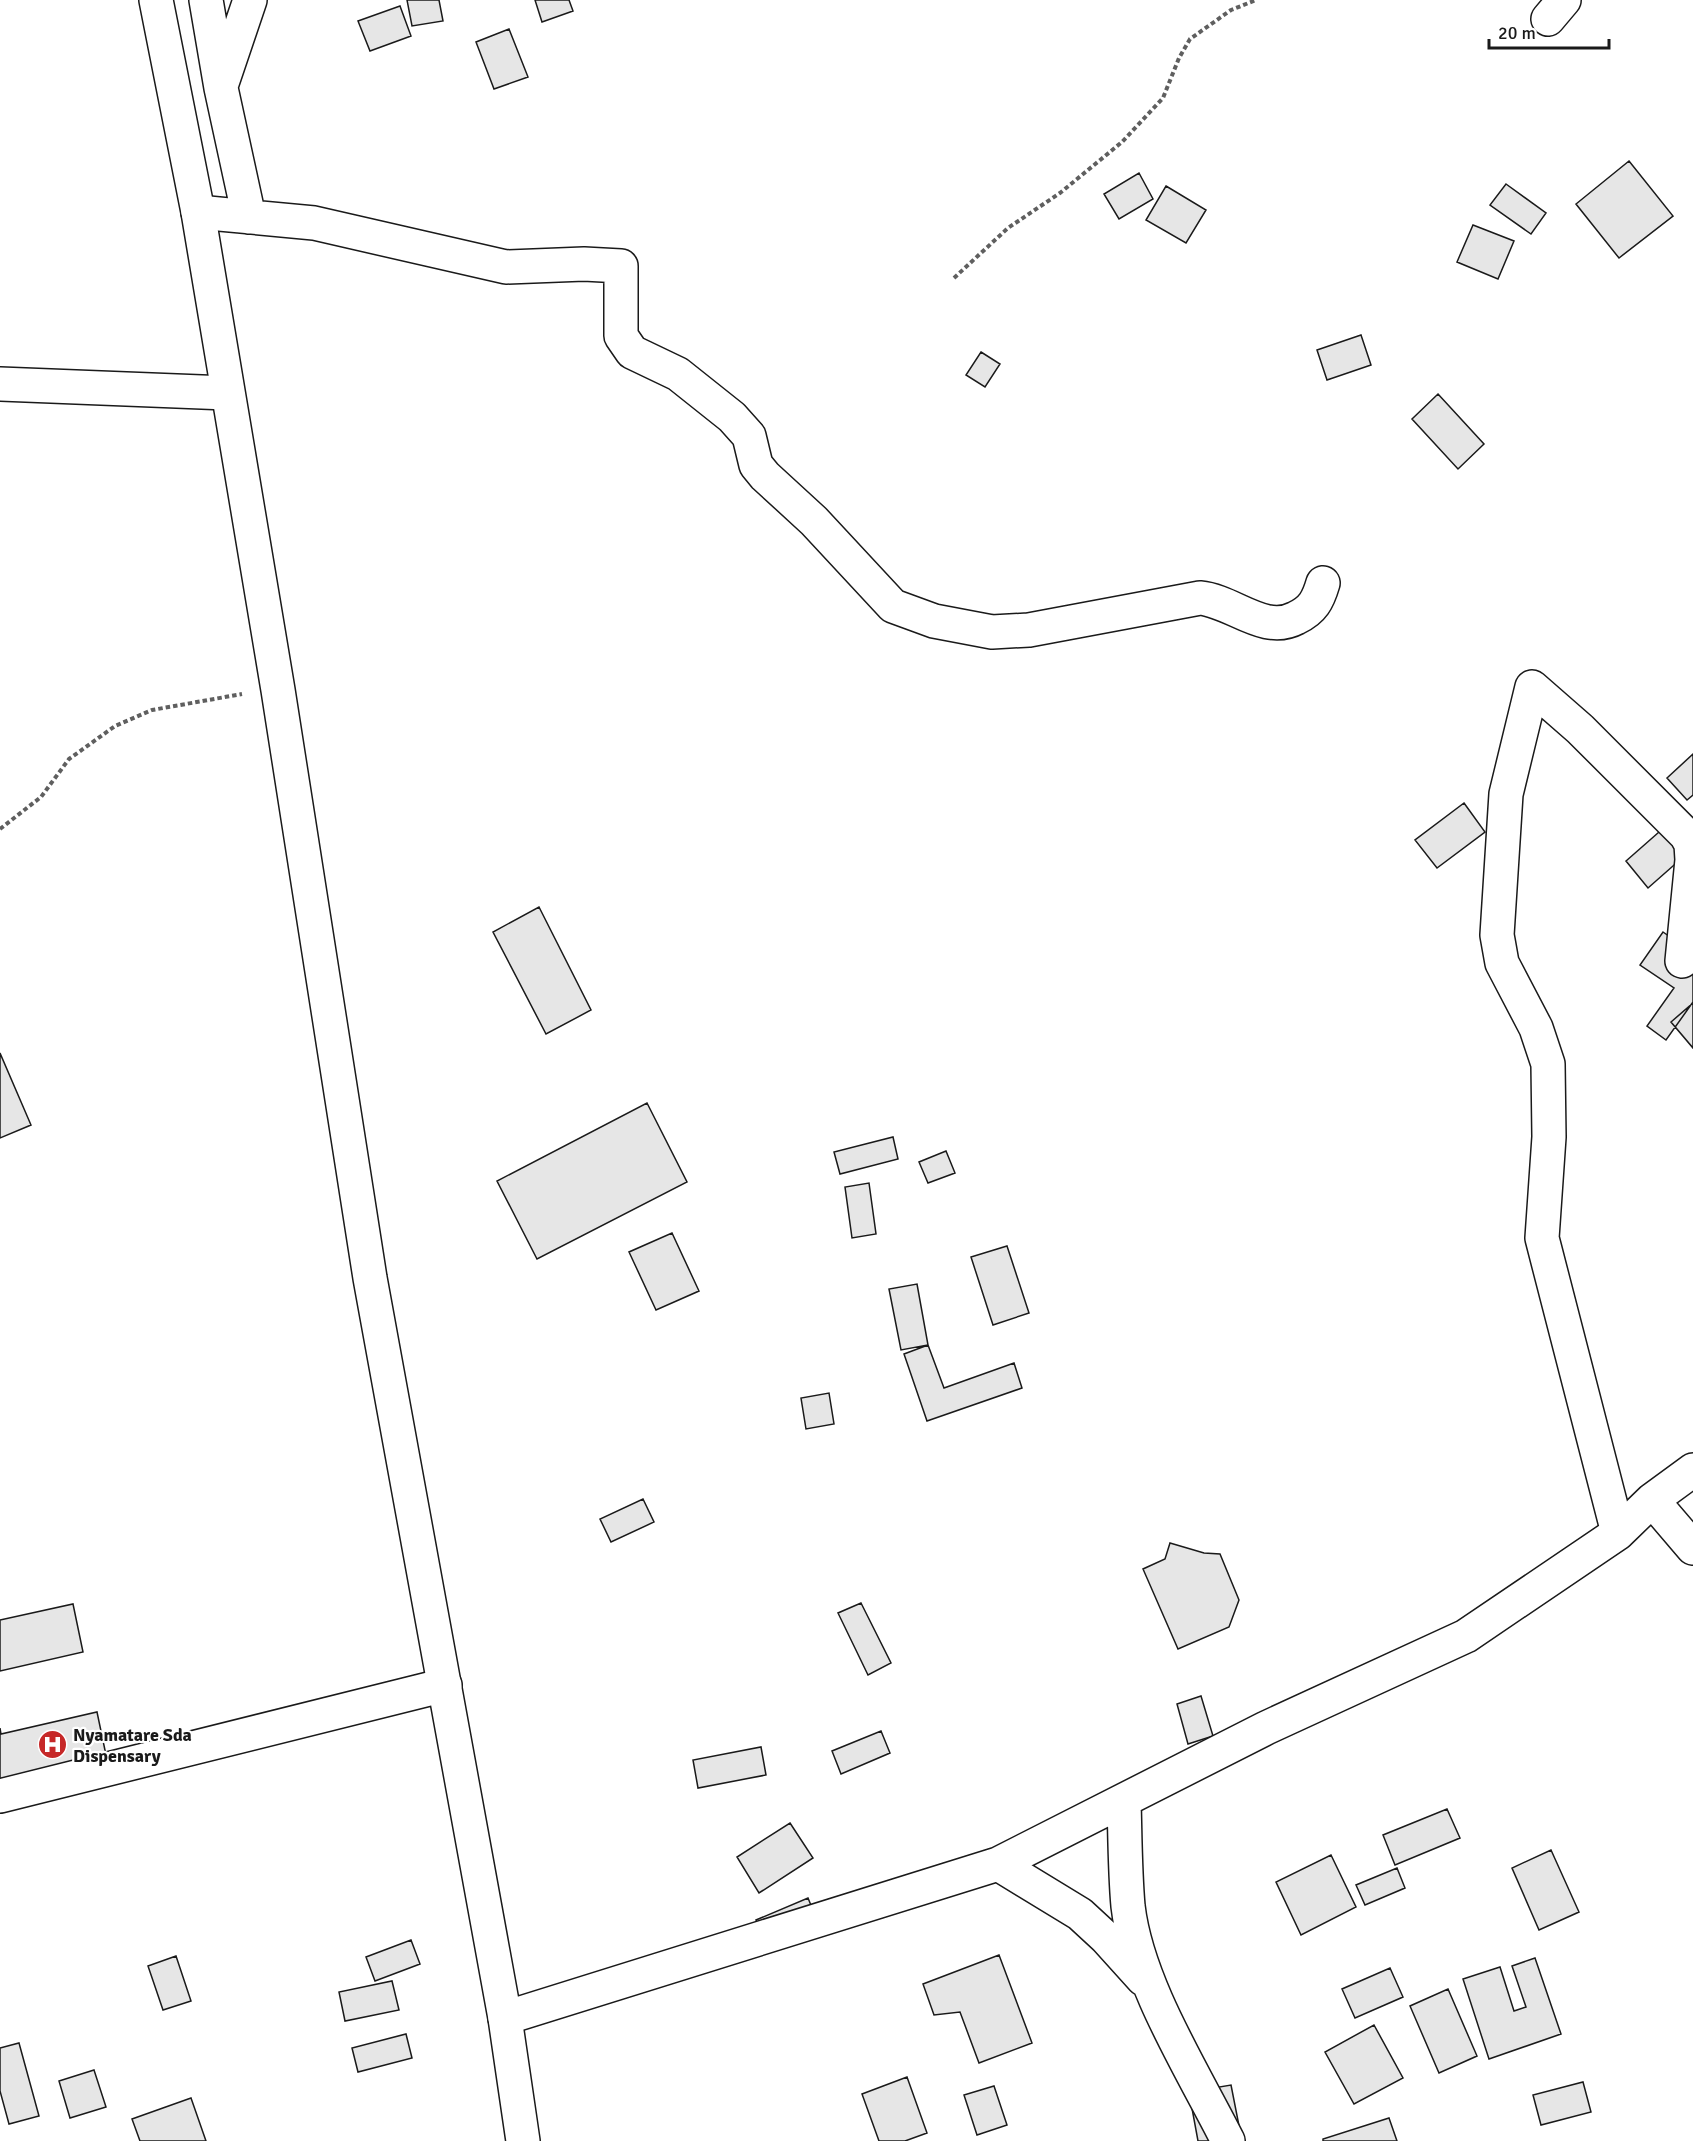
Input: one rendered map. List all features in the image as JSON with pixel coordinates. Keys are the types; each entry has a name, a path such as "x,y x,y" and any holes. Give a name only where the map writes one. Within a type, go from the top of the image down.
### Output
{"street":[{"path":"156,0 198,212 278,690 370,1278 505,2018 523,2141"},
{"path":"206,0 221,88 249,217"},
{"path":"221,88 250,0"},
{"path":"198,212 314,223 506,267 584,264 621,266 621,336 625,345 643,359 678,374 732,417 748,436 756,465 765,476 814,521 892,606 908,612 964,628 992,632 1029,630 1200,598 1216,600 1274,625 1286,624 1317,603 1323,583"},
{"path":"0,384 227,393"},
{"path":"1618,1533 1542,1238 1549,1137 1548,1064 1536,1028 1502,963 1497,935 1506,794 1532,687 1580,729 1686,835 1691,844 1692,860 1682,961"},
{"path":"505,2018 998,1864 1266,1728 1466,1636 1618,1533 1652,1500 1693,1470"},
{"path":"1652,1500 1693,1548"},
{"path":"0,1796 445,1685"},
{"path":"1124,1801 1128,1907 1151,1987 1228,2141"},
{"path":"998,1864 1051,1894 1086,1919 1151,1987"}],"path":[{"path":"954,278 1008,228 1060,193 1122,142 1163,98 1179,58 1190,39 1232,10 1256,0"},
{"path":"0,829 40,797 69,759 115,726 152,710 278,690"}],"building":[{"path":"407,0 439,0 443,21 412,26"},
{"path":"535,0 569,0 573,11 542,22"},
{"path":"400,6 411,36 370,51 358,21"},
{"path":"509,29 528,77 494,89 476,42"},
{"path":"1629,161 1673,216 1619,258 1576,204"},
{"path":"1139,173 1153,199 1119,219 1104,194"},
{"path":"1506,184 1546,213 1531,234 1490,205"},
{"path":"1166,186 1206,210 1186,243 1146,220"},
{"path":"1473,225 1514,241 1498,279 1457,262"},
{"path":"1361,335 1371,365 1327,380 1317,350"},
{"path":"981,352 1000,364 985,387 966,375"},
{"path":"1438,394 1484,444 1458,469 1412,419"},
{"path":"1693,754 1693,795 1687,800 1667,778"},
{"path":"1464,803 1485,832 1437,868 1415,840"},
{"path":"1667,825 1690,851 1648,888 1626,861"},
{"path":"539,907 591,1010 546,1034 493,932"},
{"path":"1663,932 1693,953 1693,1002 1666,1040 1647,1026 1674,988 1640,965"},
{"path":"1693,1003 1693,1048 1671,1022"},
{"path":"0,1053 31,1125 0,1138"},
{"path":"647,1103 687,1182 537,1259 497,1181"},
{"path":"893,1137 898,1159 840,1174 834,1152"},
{"path":"946,1151 955,1173 928,1183 919,1162"},
{"path":"869,1183 876,1234 852,1238 845,1187"},
{"path":"672,1233 699,1291 656,1310 629,1252"},
{"path":"1007,1246 1029,1313 993,1325 971,1257"},
{"path":"917,1284 928,1345 901,1350 889,1289"},
{"path":"928,1345 944,1388 1014,1363 1022,1388 927,1421 904,1354"},
{"path":"829,1393 834,1424 806,1429 801,1398"},
{"path":"643,1499 654,1522 611,1542 600,1519"},
{"path":"1170,1543 1204,1553 1220,1554 1239,1600 1229,1627 1178,1649 1143,1569 1165,1559"},
{"path":"861,1603 891,1663 868,1675 838,1613"},
{"path":"73,1604 83,1652 0,1671 0,1620"},
{"path":"1201,1696 1213,1736 1188,1744 1177,1704"},
{"name":"Nyamatare Sda Dispensary","path":"97,1712 106,1755 0,1779 0,1728 1,1734"},
{"path":"881,1731 890,1753 841,1774 832,1751"},
{"path":"761,1747 766,1775 698,1788 693,1760"},
{"path":"1447,1809 1460,1838 1395,1865 1383,1835"},
{"path":"790,1823 813,1858 759,1893 737,1857"},
{"path":"1551,1850 1579,1912 1539,1930 1512,1868"},
{"path":"1331,1855 1356,1907 1301,1935 1276,1882"},
{"path":"1397,1868 1405,1888 1365,1905 1356,1885"},
{"path":"808,1898 817,1920 764,1941 756,1920"},
{"path":"411,1940 420,1964 375,1981 366,1957"},
{"path":"999,1955 1032,2043 979,2063 960,2012 934,2015 923,1984"},
{"path":"176,1956 191,2001 163,2010 148,1966"},
{"path":"1535,1958 1561,2034 1489,2059 1463,1979 1500,1967 1514,2011 1526,2007 1512,1966"},
{"path":"1390,1968 1403,1997 1355,2018 1342,1989"},
{"path":"392,1981 399,2010 345,2021 339,1992"},
{"path":"1448,1989 1477,2056 1439,2073 1410,2006"},
{"path":"1374,2025 1403,2078 1354,2104 1325,2052"},
{"path":"406,2034 412,2058 358,2072 352,2048"},
{"path":"19,2043 39,2116 9,2124 0,2091 0,2048"},
{"path":"94,2070 106,2107 70,2118 59,2081"},
{"path":"907,2077 927,2133 905,2141 879,2141 862,2094"},
{"path":"1583,2082 1591,2112 1541,2125 1533,2095"},
{"path":"1231,2085 1242,2141 1198,2141 1189,2092"},
{"path":"994,2086 1007,2125 977,2135 964,2095"},
{"path":"191,2098 206,2141 140,2141 132,2119"},
{"path":"1389,2118 1397,2141 1323,2141 1323,2139"}],"place":[{"name":"Nyamatare Sda Dispensary","path":"52,1745"}]}
